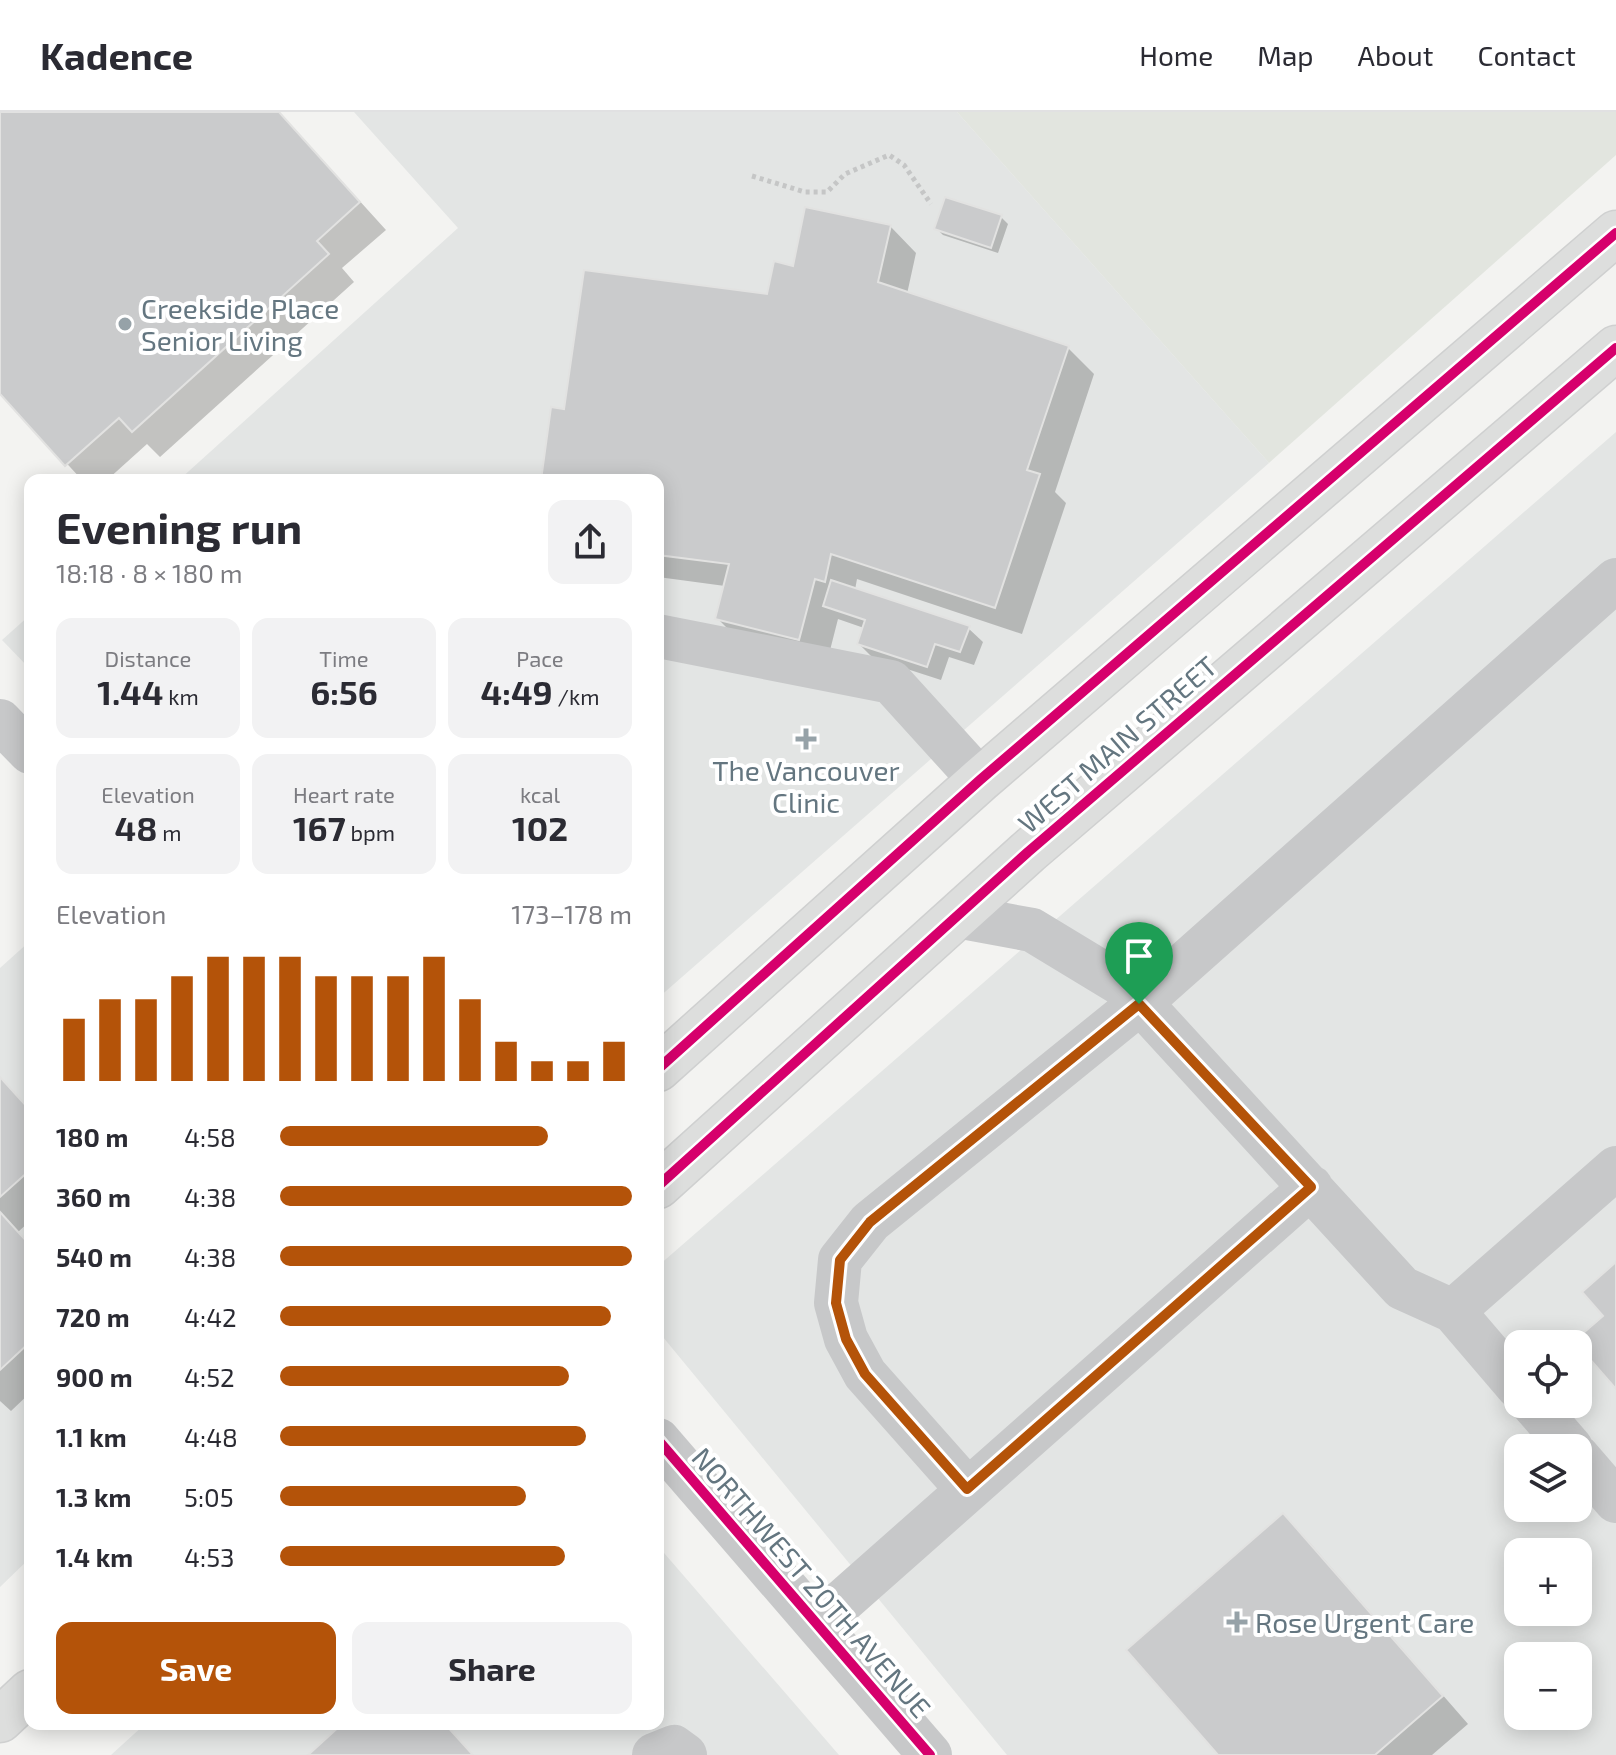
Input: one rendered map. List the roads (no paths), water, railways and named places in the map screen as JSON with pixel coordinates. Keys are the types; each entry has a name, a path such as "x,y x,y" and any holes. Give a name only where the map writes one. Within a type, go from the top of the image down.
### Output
{"highway":[{"path":"664,1064 980,780 1616,233"},
{"name":"WEST MAIN STREET","path":"664,1181 1028,852 1616,348"},
{"path":"0,1720 24,1698"}],"street":[{"path":"967,1489 865,1374 846,1339 836,1303 840,1260 870,1222 1139,1004 1616,580"},
{"path":"664,637 891,682 980,780"},
{"path":"0,721 24,746"},
{"path":"957,916 1032,930 1126,987 1402,1288 1453,1311 1504,1371"},
{"path":"1453,1311 1616,1168"},
{"path":"818,1623 1311,1187"},
{"path":"1545,1418 1559,1434"},
{"name":"NORTHWEST 20TH AVENUE","path":"664,1447 818,1623 909,1747"},
{"path":"1592,1473 1616,1501"},
{"path":"654,1755 674,1747 685,1755"}],"place":[{"name":"Creekside Place Senior Living","path":"125,324"},
{"name":"The Vancouver Clinic","path":"806,739"},
{"name":"Rose Urgent Care","path":"1237,1622"}]}
